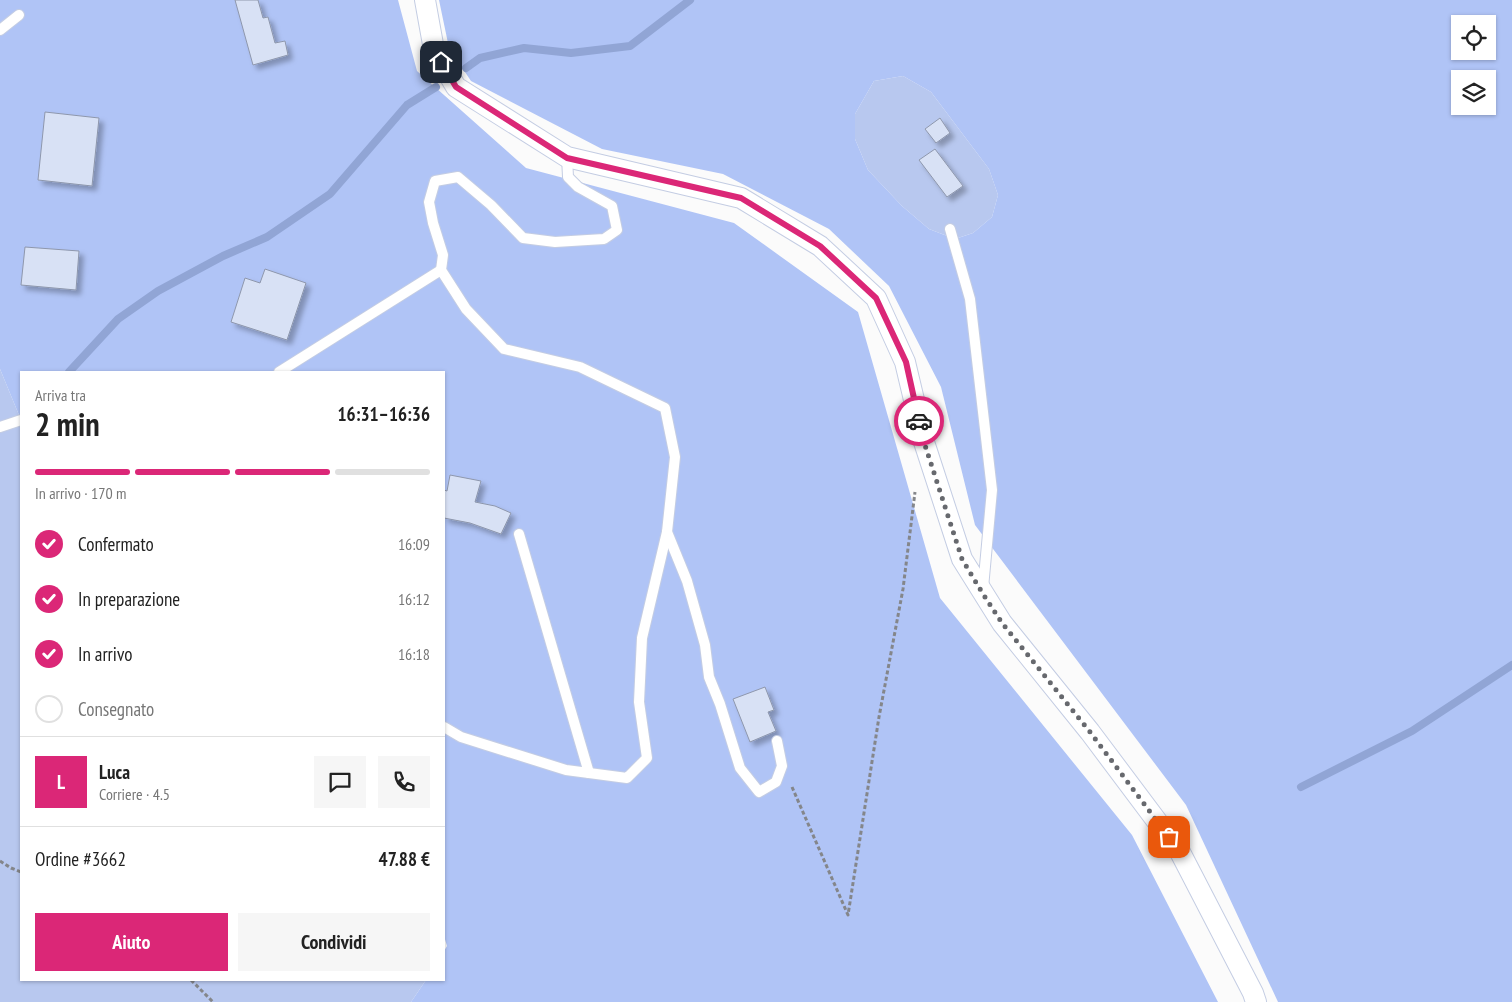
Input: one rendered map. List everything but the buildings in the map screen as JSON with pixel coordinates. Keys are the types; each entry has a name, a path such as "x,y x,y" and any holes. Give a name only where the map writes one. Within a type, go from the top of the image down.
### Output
{"street":[{"path":"425,0 434,50 456,87 567,158 741,198 820,246 876,298 906,362 924,442 962,559 1002,623 1090,732 1180,852 1256,1002"}],"lane":[{"path":"0,30 19,15"},
{"path":"445,728 461,737 566,770 627,778 648,758 639,702 642,638 667,532 675,457 665,408 580,367 504,349 466,309 441,270 443,255 432,223 429,202 435,181 458,177 491,205 523,238 555,242 604,239 617,230 612,206 578,187 568,177 567,158"},
{"path":"950,229 970,299 992,490 983,594"},
{"path":"281,371 441,270"},
{"path":"0,427 20,420"},
{"path":"667,532 687,581 705,645 709,677 720,704 740,768 758,792 776,782 782,766 777,741"},
{"path":"519,534 589,773"}],"path":[{"path":"782,766 848,915 879,717 903,589 916,488"},
{"path":"0,861 20,872"},
{"path":"192,981 213,1002"}],"shaded area":[{"path":"0,0 398,0 417,71 526,168 734,223 858,312 940,598 1132,835 1218,1002 411,1002 425,981 445,981 445,949 447,946 445,939 445,371 20,371 20,418 0,369"},
{"path":"439,0 1512,0 1512,1002 1278,1002 1186,805 975,525 941,387 889,286 829,229 723,174 602,149 471,81 449,48","holes":["903,76 931,92 989,169 998,195 992,217 973,233 955,239 929,229 902,206 868,170 855,139 855,114 874,81"]},
{"path":"903,76 931,92 989,169 998,195 992,217 973,233 955,239 929,229 902,206 868,170 855,139 855,114 874,81"},
{"path":"0,369 20,418 20,981 425,981 411,1002 0,1002"}],"waterway":[{"path":"466,68 480,58 524,48 571,53 630,46 690,0"},
{"path":"70,371 118,319 158,291 223,256 267,237 330,194 407,105 436,87"},
{"path":"1301,787 1412,731 1512,665"}],"way so far":[{"path":"919,421 962,559 983,594 1002,623 1090,732 1169,837"}],"route":[{"path":"441,62 456,87 567,158 741,198 820,246 876,298 906,362 919,421"}]}
